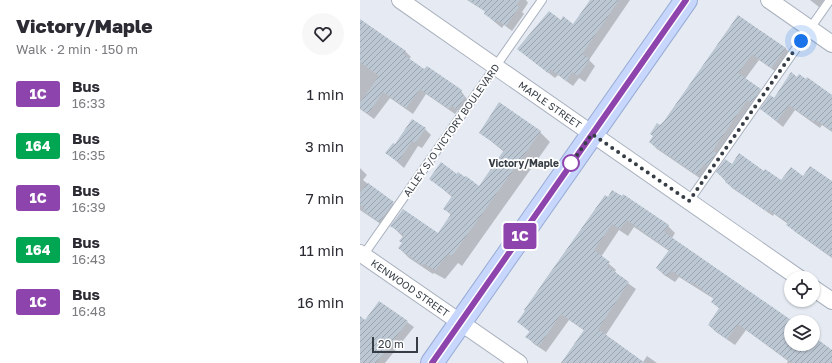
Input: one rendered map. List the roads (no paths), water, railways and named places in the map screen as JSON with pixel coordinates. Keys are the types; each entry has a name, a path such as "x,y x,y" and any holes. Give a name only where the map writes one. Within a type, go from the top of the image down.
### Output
{"main road":[{"path":"432,363 686,0"}],"street":[{"name":"MAPLE STREET","path":"400,0 789,271"},
{"path":"769,0 832,44"},
{"name":"KENWOOD STREET","path":"361,256 519,363"},
{"path":"820,293 832,301"}],"lane":[{"name":"ALLEY S/O VICTORY BOULEVARD","path":"361,256 542,0"},
{"path":"689,201 830,0"}],"place":[{"name":"Victory/Maple","path":"571,163"}]}
